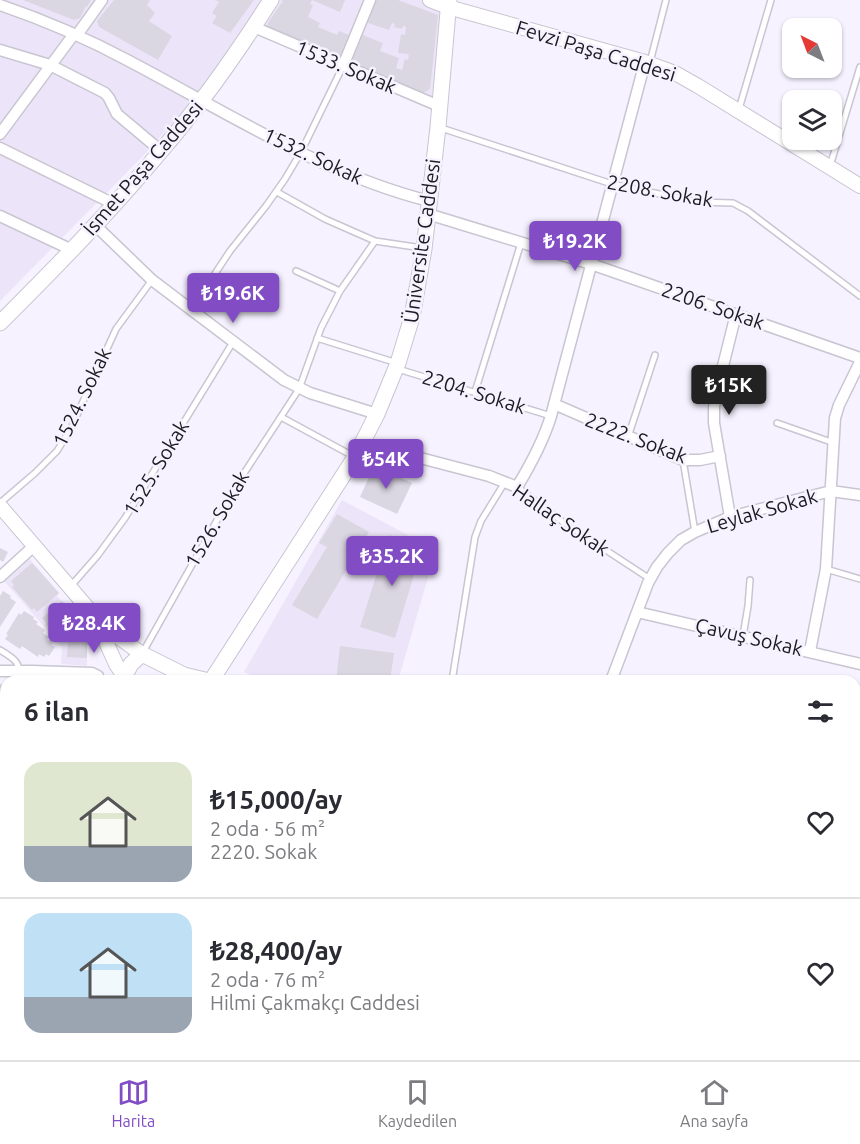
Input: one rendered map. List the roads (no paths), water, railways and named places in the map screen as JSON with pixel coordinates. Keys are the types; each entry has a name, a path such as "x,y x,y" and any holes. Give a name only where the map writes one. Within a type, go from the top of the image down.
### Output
{"main road":[{"name":"İsmet Paşa Caddesi","path":"0,323 72,250 162,151 202,101 271,0"},
{"name":"Üniversite Caddesi","path":"214,675 359,450 397,366 412,316 424,249 449,3"},
{"path":"126,675 131,664 142,654 184,675"}],"street":[{"path":"0,134 50,65 102,0"},
{"path":"343,66 370,0"},
{"name":"Fevzi Paşa Caddesi","path":"430,0 449,3 647,62 675,73 860,186"},
{"name":"1532. Sokak","path":"7,4 130,61 301,152 428,207"},
{"name":"1533. Sokak","path":"254,27 439,106"},
{"path":"0,50 50,65 106,94 117,114 162,151"},
{"path":"518,487 539,450 551,416 612,184 647,62"},
{"path":"0,148 114,204"},
{"name":"2206. Sokak","path":"428,207 521,243 591,264 736,314 860,360"},
{"path":"0,216 72,250"},
{"path":"95,225 152,280 284,381 299,389 376,414"},
{"path":"730,517 714,423 714,407 736,314"},
{"path":"810,651 826,569 836,418 839,405 860,360"},
{"name":"2222. Sokak","path":"554,404 683,460 700,460 720,456"},
{"name":"Hallaç Sokak","path":"359,450 489,476 518,487"},
{"name":"Leylak Sokak","path":"613,675 650,579 668,553 681,540 695,531 730,517 831,491 860,495"},
{"path":"0,504 92,613 117,636 142,654"},
{"path":"0,577 34,546"},
{"name":"Çavuş Sokak","path":"637,612 860,664"},
{"path":"92,613 122,675"},
{"path":"0,671 15,675"},
{"path":"56,675 94,675"}],"lane":[{"path":"647,62 666,0"},
{"path":"739,111 771,0"},
{"path":"191,310 230,251 277,192 301,152 343,66"},
{"path":"830,168 860,67"},
{"name":"2208. Sokak","path":"438,127 612,184 691,200 727,202 739,206 860,296"},
{"path":"277,192 325,219 375,241 424,249"},
{"name":"1526. Sokak","path":"142,654 233,491 299,389 329,309 375,241"},
{"path":"475,393 521,243"},
{"path":"296,271 340,291"},
{"name":"1524. Sokak","path":"0,504 35,474 61,445 116,328 152,280"},
{"name":"2204. Sokak","path":"317,338 475,393 551,416"},
{"name":"1525. Sokak","path":"70,587 98,555 125,518 233,342"},
{"path":"628,437 655,354"},
{"path":"281,417 359,450"},
{"path":"777,423 834,443"},
{"path":"683,460 695,531"},
{"path":"453,675 475,537 481,521 505,482"},
{"name":"Hallaç Sokak","path":"518,487 556,518 650,579"},
{"path":"826,569 860,579"},
{"path":"743,636 750,580"},
{"path":"0,650 15,661 19,675"}]}
